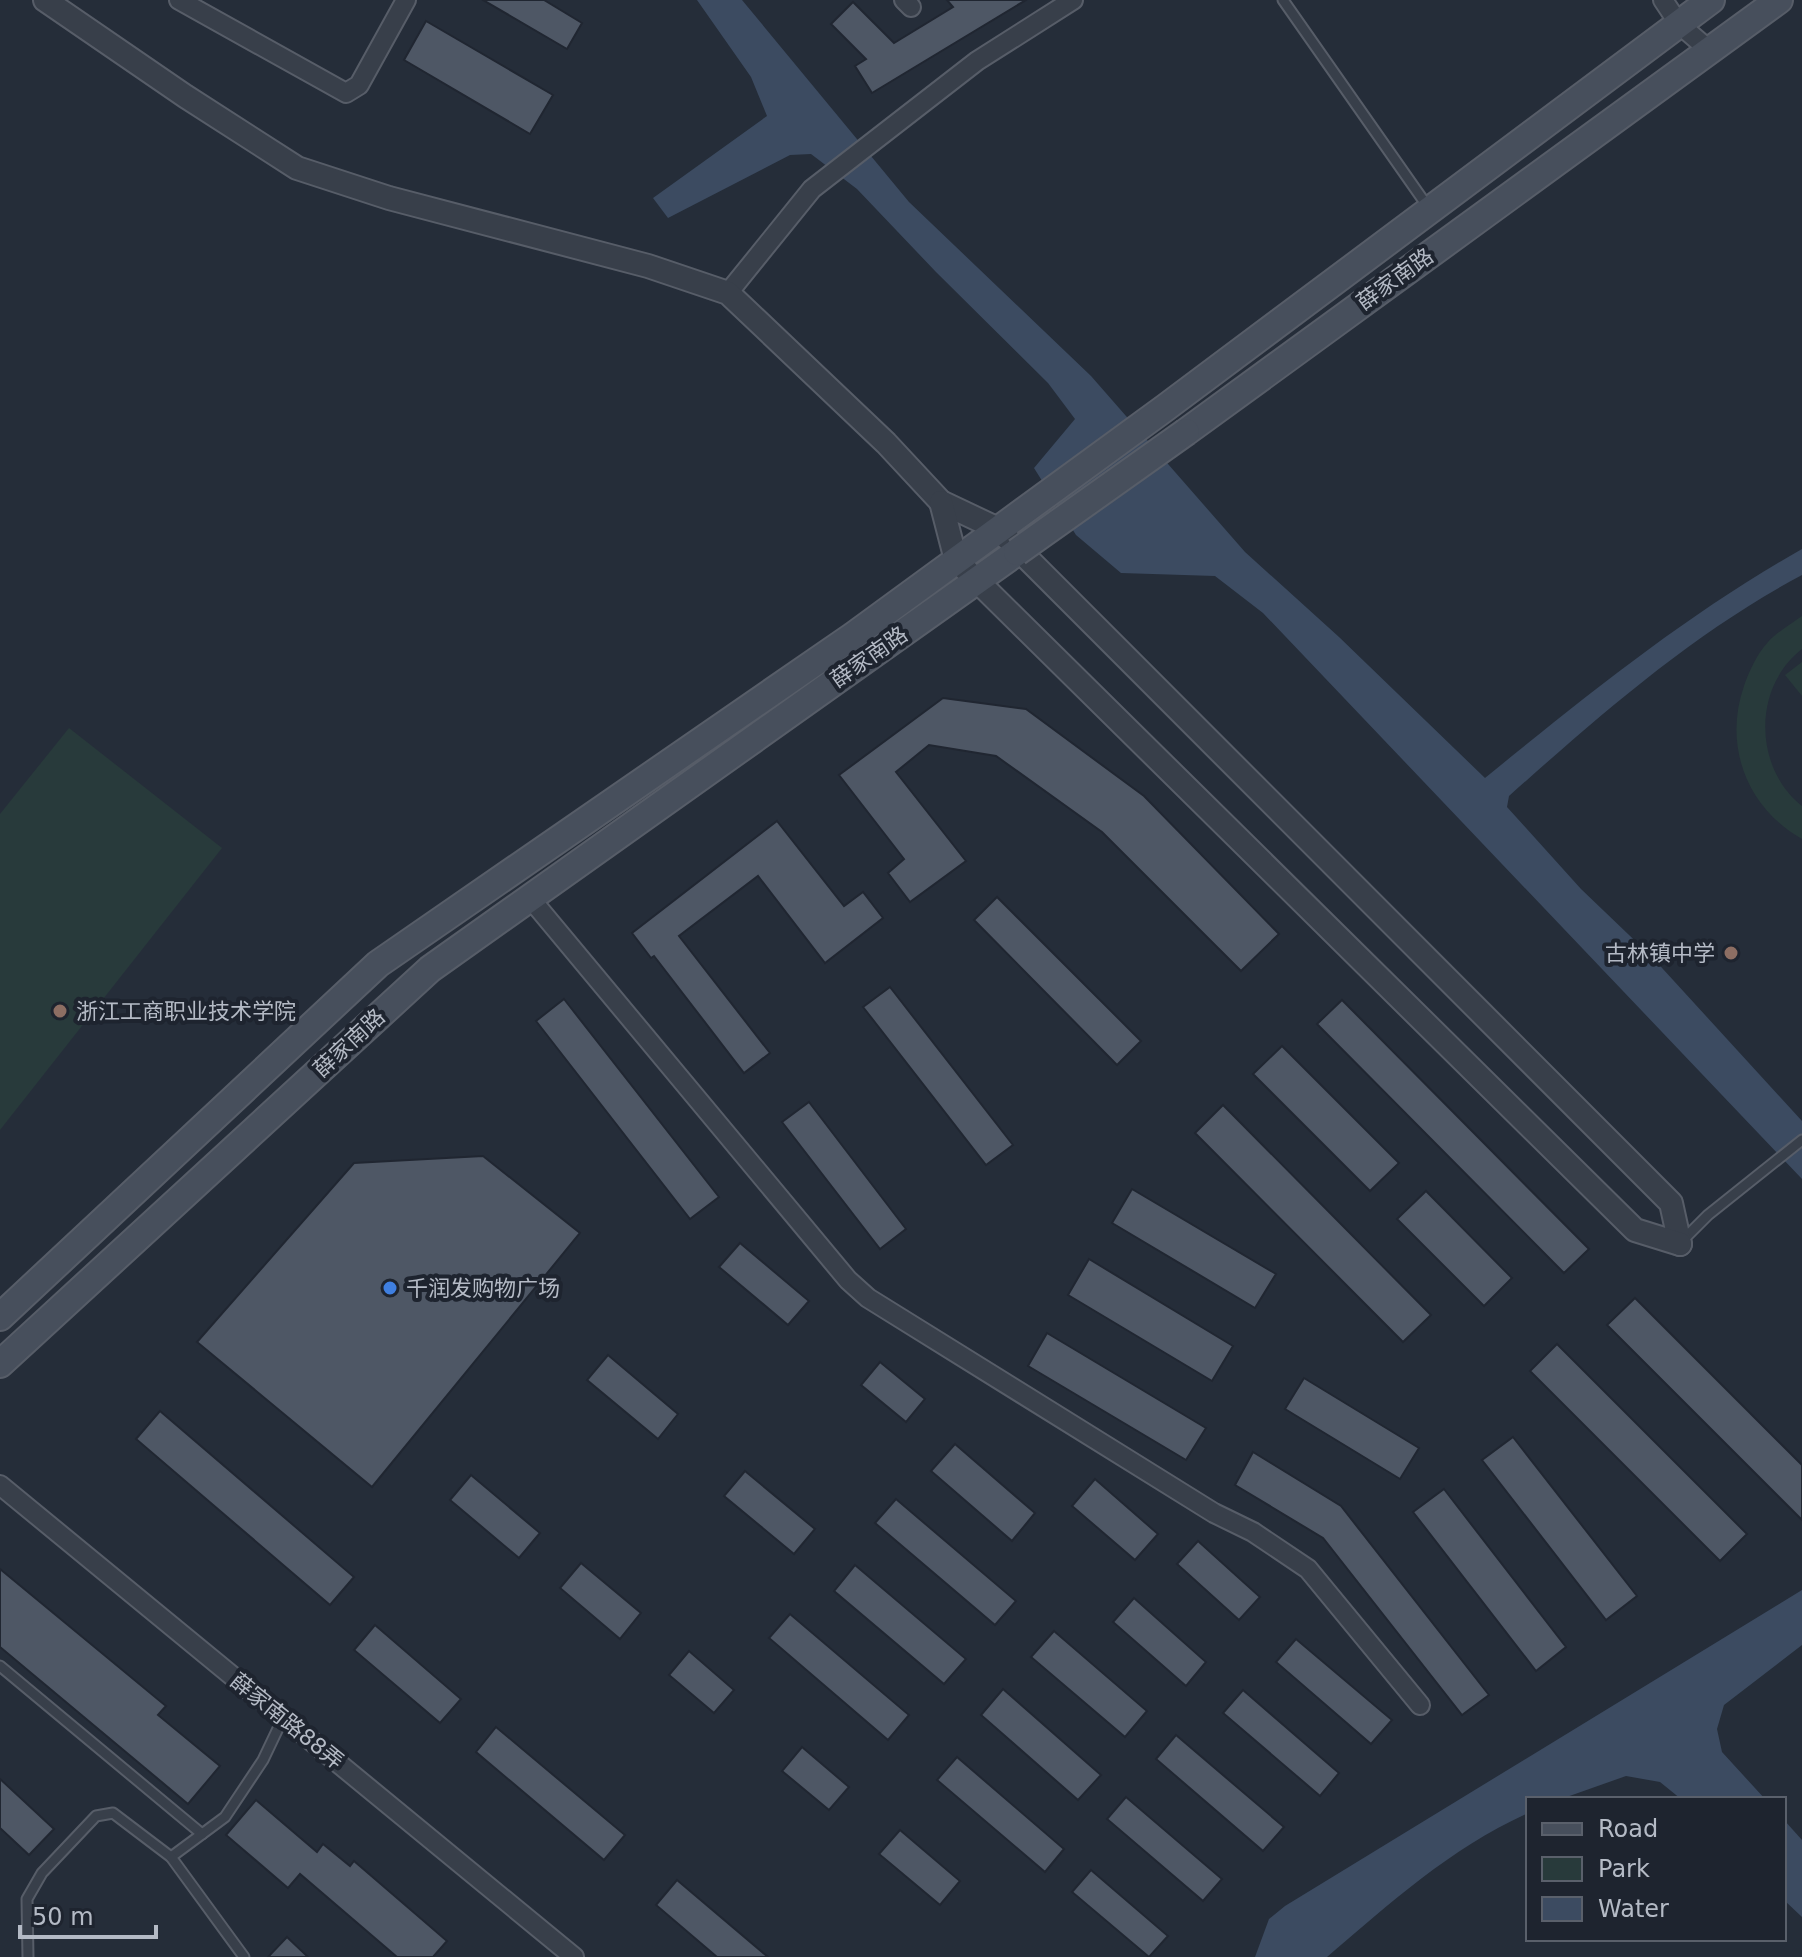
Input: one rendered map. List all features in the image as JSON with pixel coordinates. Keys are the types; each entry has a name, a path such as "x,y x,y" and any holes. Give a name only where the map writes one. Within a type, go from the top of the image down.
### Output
{"main road":[{"name":"薛家南路","path":"0,1317 378,964 853,636 1165,408 1711,0"},
{"name":"薛家南路","path":"0,1364 430,969 1186,432 1779,0"}],"street":[{"path":"45,0 297,168 389,198 648,266 728,293 886,443 941,502 998,529 1671,1203 1680,1244 1635,1230 956,560 941,502"},
{"path":"179,0 346,93 359,85 406,0"},
{"path":"728,293 812,189 977,61 1073,0"},
{"path":"1663,0 1679,24 1709,50"},
{"path":"530,898 848,1280 868,1298 1200,1505 1253,1532 1308,1569 1420,1705"},
{"name":"薛家南路88弄","path":"0,1485 574,1957"}],"lane":[{"path":"1283,0 1430,210"},
{"path":"1680,1244 1708,1215 1802,1140"},
{"path":"0,1666 202,1834"},
{"path":"171,1857 225,1817 263,1760 283,1718"},
{"path":"28,1957 27,1899 42,1873 96,1816 113,1813 171,1857 244,1957"}],"green space":[{"path":"1802,616 1802,649 1786,665 1774,685 1767,706 1765,728 1775,771 1786,790 1802,806 1802,839 1783,826 1754,793 1744,773 1736,731 1744,686 1757,657 1772,638"},
{"path":"1802,662 1802,696 1785,675"},
{"name":"浙江工商职业技术学院","path":"69,728 222,848 0,1130 0,814"}],"water":[{"path":"697,0 742,0 909,202 1091,376 1245,552 1339,637 1485,778 1678,628 1802,549 1802,575 1723,622 1649,676 1509,796 1507,807 1581,889 1652,957 1802,1121 1802,1179 1263,613 1215,576 1121,573 1076,535 1034,468 1075,419 1048,383 857,189 811,154 790,155 668,218 653,198 767,116 751,77"},
{"path":"1802,1590 1802,1645 1724,1705 1717,1729 1722,1752 1763,1797 1679,1797 1660,1782 1626,1776 1567,1797 1526,1797 1526,1814 1448,1859 1327,1957 1255,1957 1269,1919 1285,1906"},
{"path":"1786,1822 1802,1840 1802,1917 1786,1902"}],"building":[{"path":"483,0 544,0 582,23 567,49"},
{"path":"947,0 1026,0 872,93 855,66 866,59 831,24 853,2 894,43 953,7"},
{"path":"426,21 553,95 530,134 404,60"},
{"path":"943,698 1026,709 1144,796 1279,934 1241,971 1102,832 996,756 929,745 896,772 966,861 910,902 888,873 904,859 839,775"},
{"path":"777,821 844,906 863,892 883,918 825,963 758,876 679,936 770,1053 744,1073 654,956 651,958 632,933"},
{"path":"997,897 1141,1041 1117,1065 974,920"},
{"path":"890,987 1013,1145 986,1165 863,1007"},
{"path":"564,999 719,1197 690,1219 536,1021"},
{"path":"1342,1000 1589,1249 1564,1273 1317,1024"},
{"path":"1282,1046 1399,1163 1370,1191 1253,1074"},
{"path":"809,1102 906,1229 880,1249 782,1122"},
{"path":"1223,1105 1431,1315 1403,1342 1195,1133"},
{"name":"千润发购物广场","path":"483,1156 580,1233 372,1487 197,1342 354,1163"},
{"path":"1132,1189 1276,1274 1255,1308 1112,1223"},
{"path":"1426,1191 1512,1278 1484,1306 1397,1219"},
{"path":"740,1243 809,1301 788,1325 719,1267"},
{"path":"1089,1259 1233,1346 1212,1381 1068,1295"},
{"path":"1635,1298 1802,1465 1802,1520 1607,1325"},
{"path":"1047,1333 1206,1428 1186,1460 1028,1366"},
{"path":"1557,1344 1747,1534 1720,1561 1530,1371"},
{"path":"608,1355 678,1414 658,1439 587,1380"},
{"path":"880,1362 925,1399 906,1422 861,1385"},
{"path":"1304,1378 1419,1448 1400,1479 1285,1409"},
{"path":"160,1411 354,1577 330,1605 136,1439"},
{"path":"1513,1437 1637,1596 1606,1620 1482,1460"},
{"path":"955,1444 1035,1513 1012,1541 931,1471"},
{"path":"1253,1452 1341,1506 1489,1695 1462,1715 1323,1538 1235,1485"},
{"path":"745,1471 815,1529 794,1554 724,1496"},
{"path":"471,1475 540,1533 519,1558 450,1500"},
{"path":"1095,1479 1158,1534 1135,1560 1072,1506"},
{"path":"1444,1489 1566,1647 1536,1671 1413,1512"},
{"path":"896,1499 1016,1601 995,1625 875,1523"},
{"path":"1198,1541 1260,1597 1239,1620 1177,1564"},
{"path":"581,1563 641,1613 620,1639 560,1588"},
{"path":"855,1565 966,1659 944,1684 834,1591"},
{"path":"0,1569 166,1706 158,1715 220,1766 188,1804 0,1647"},
{"path":"1134,1598 1206,1662 1186,1686 1113,1622"},
{"path":"790,1614 909,1715 888,1740 769,1638"},
{"path":"375,1625 461,1699 440,1723 354,1650"},
{"path":"1054,1631 1147,1711 1125,1737 1031,1657"},
{"path":"1296,1639 1392,1720 1371,1744 1276,1662"},
{"path":"689,1651 734,1690 714,1713 669,1675"},
{"path":"1003,1689 1101,1775 1078,1800 981,1715"},
{"path":"1243,1690 1339,1773 1320,1796 1223,1713"},
{"path":"496,1727 625,1835 604,1860 476,1752"},
{"path":"1176,1735 1284,1827 1263,1851 1156,1759"},
{"path":"802,1747 849,1787 829,1810 782,1771"},
{"path":"957,1757 1064,1849 1045,1872 937,1780"},
{"path":"0,1779 54,1829 29,1855 0,1828"},
{"path":"1126,1797 1222,1879 1203,1901 1107,1819"},
{"path":"256,1800 317,1852 323,1844 350,1866 354,1861 447,1941 433,1957 397,1957 300,1874 288,1888 226,1835"},
{"path":"900,1830 960,1881 940,1905 879,1854"},
{"path":"1091,1870 1168,1936 1149,1957 1072,1892"},
{"path":"677,1880 768,1957 717,1957 656,1905"},
{"path":"287,1937 308,1957 268,1957"}],"place":[{"name":"古林镇中学","path":"1731,953"},
{"name":"浙江工商职业技术学院","path":"60,1011"},
{"name":"千润发购物广场","path":"390,1288"}]}
